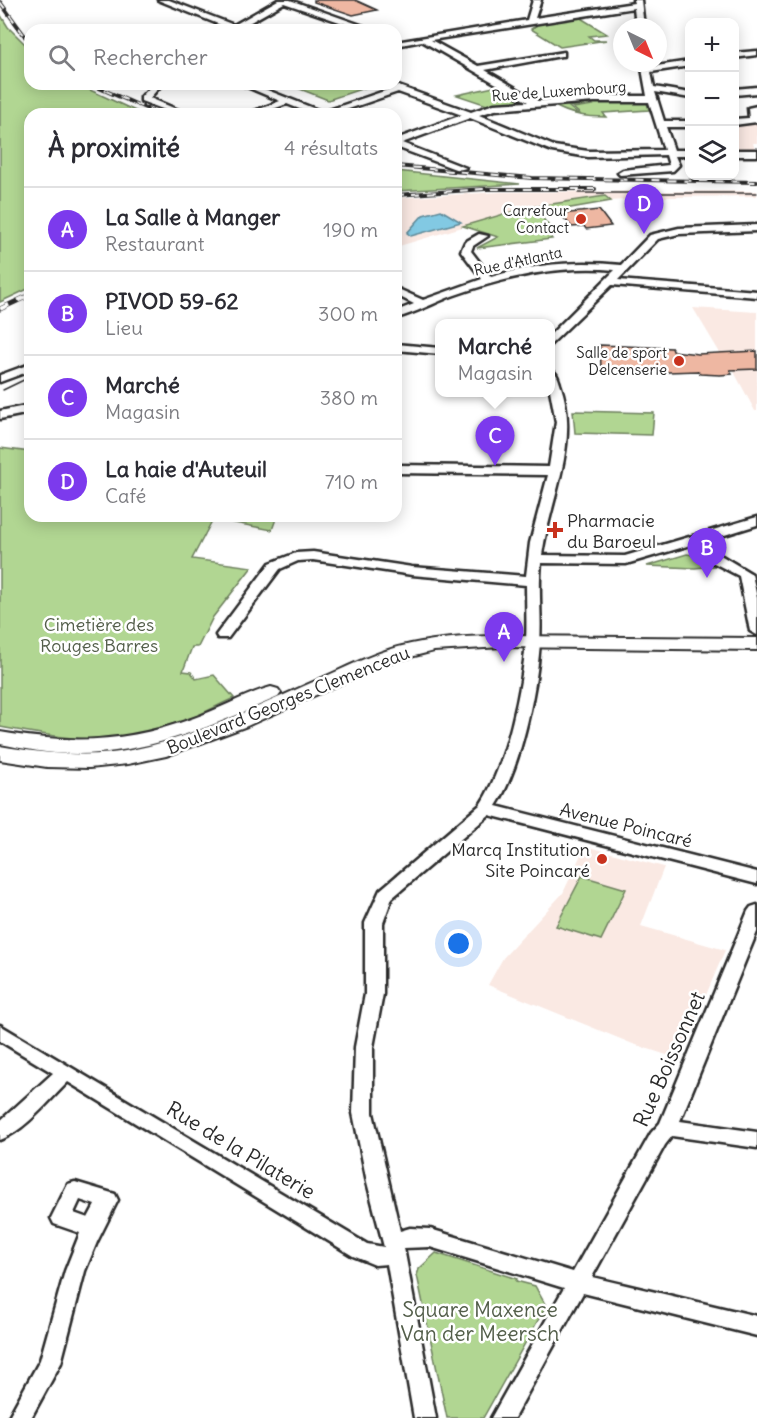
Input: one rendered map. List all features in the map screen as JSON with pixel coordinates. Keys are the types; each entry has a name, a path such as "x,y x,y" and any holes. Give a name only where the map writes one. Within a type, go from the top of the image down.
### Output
{"main road":[{"name":"Boulevard Georges Clemenceau","path":"0,738 50,747 73,748 104,748 140,743 198,724 365,651 394,641 450,630 757,644"},
{"name":"Boulevard Georges Clemenceau","path":"0,753 34,760 77,763 140,756 205,737 398,653 449,643 533,635 757,631"}],"street":[{"path":"162,0 222,24"},
{"path":"241,24 283,0 353,24"},
{"path":"530,21 537,0"},
{"path":"402,43 638,2 639,18"},
{"path":"424,39 536,103"},
{"path":"402,41 406,42"},
{"path":"739,55 757,53"},
{"path":"478,69 561,54"},
{"path":"667,65 685,63"},
{"path":"623,173 670,169 674,165 658,124 646,72"},
{"path":"739,92 756,85"},
{"path":"650,89 685,95"},
{"path":"152,90 143,98 167,108"},
{"path":"261,90 304,108"},
{"path":"343,108 395,90"},
{"path":"401,90 524,135 548,147 596,154 685,153"},
{"name":"Rue de Luxembourg","path":"402,141 494,107 594,99 651,99"},
{"path":"270,108 288,102"},
{"path":"739,122 754,120 751,110 757,109"},
{"path":"658,124 685,124"},
{"path":"402,145 461,168"},
{"path":"739,153 757,153"},
{"path":"555,337 651,239 667,233 757,228"},
{"path":"483,236 470,244 466,251 489,281"},
{"name":"Rue d'Atlanta","path":"402,313 451,292 489,281 559,266 597,265 622,268"},
{"path":"609,282 757,294"},
{"path":"402,294 423,304"},
{"path":"402,348 435,351"},
{"path":"0,379 24,369"},
{"path":"425,1418 394,1249 363,1113 364,1047 374,994 374,923 379,907 392,888 494,800 506,770 523,700 533,635 531,581 534,559 554,471 562,420 555,387"},
{"path":"0,415 24,410"},
{"path":"402,469 554,471"},
{"path":"534,559 626,560 757,521"},
{"path":"698,540 717,559 745,574 757,631"},
{"path":"223,635 274,566 296,557 313,556 412,571 531,581"},
{"name":"Avenue Poincaré","path":"486,809 757,878"},
{"name":"Rue Boissonnet","path":"502,1418 658,1139 668,1127 757,911"},
{"name":"Rue de la Pilaterie","path":"0,1032 360,1250 375,1256 394,1249 410,1237 430,1238 578,1283 757,1326"},
{"path":"0,1132 21,1116 66,1072"},
{"path":"668,1127 757,1140"},
{"path":"19,1418 50,1363 75,1271 93,1228"}],"shaded area":[{"path":"757,122 757,143 753,143 755,150 739,150 739,124"},
{"path":"757,191 757,196 661,197 611,201 605,196 525,208 402,245 402,198 500,192"},
{"path":"693,308 757,312 757,351 720,353"},
{"path":"757,369 757,411 755,411 733,370"},
{"path":"585,846 664,867 641,926 725,950 679,1059 633,1044 488,985 503,958 563,893"}],"green space":[{"path":"0,14 8,27 24,43 24,90 90,90 129,108 24,108 24,291 0,302"},
{"path":"579,17 607,34 589,36 594,40 607,40 560,47 531,29 536,26 532,23"},
{"path":"498,86 521,101 487,105 457,95"},
{"path":"303,90 358,90 328,100"},
{"path":"590,102 643,102 647,103 649,110 603,113 606,117 579,115 573,108 593,105"},
{"path":"581,103 583,105 569,107 579,115 553,105"},
{"path":"402,172 520,184 402,191"},
{"path":"605,196 611,201 565,209 541,216 552,230 546,231 552,239 477,248 498,237 463,226 525,208"},
{"path":"573,411 654,413 652,435 575,433"},
{"name":"Cimetière des Rouges Barres","path":"0,448 24,451 24,522 211,522 192,559 252,567 213,617 198,647 192,647 183,671 191,672 196,679 214,675 234,698 175,725 123,737 83,739 0,727"},
{"name":"Cimetière des Rouges Barres","path":"229,522 275,522 272,530"},
{"path":"687,554 699,556 714,566 695,568 647,566"},
{"path":"582,876 626,889 601,940 556,926"},
{"name":"Square Maxence Van der Meersch","path":"436,1253 535,1286 546,1306 483,1418 447,1418 417,1275 419,1269"}],"water":[{"path":"441,210 461,222 411,236 407,233 423,215"}],"building":[{"path":"314,0 355,0 377,10 353,15 314,2"},
{"name":"Carrefour Contact","path":"599,210 611,226 586,229 584,226 572,227 560,214"},
{"name":"Salle de sport Delcenserie","path":"600,345 672,348 673,351 698,354 757,351 757,369 730,370 732,374 720,375 700,374 698,371 668,372 601,368"}],"tram line":[{"path":"578,193 757,193"},
{"path":"3,390 24,380"}],"railway":[{"path":"0,2 24,35"},
{"path":"104,90 145,108"},
{"path":"402,167 532,178 757,182"},
{"path":"402,195 485,189 595,189"},
{"path":"0,309 24,298"}],"place":[{"name":"Carrefour Contact","path":"581,219"},
{"name":"La haie d'Auteuil","path":"644,234"},
{"name":"Salle de sport Delcenserie","path":"679,361"},
{"name":"Marché","path":"495,466"},
{"name":"Pharmacie du Baroeul","path":"555,530"},
{"name":"PIVOD 59-62","path":"707,578"},
{"name":"La Salle à Manger","path":"504,662"},
{"name":"Marcq Institution Site Poincaré","path":"602,859"}]}
